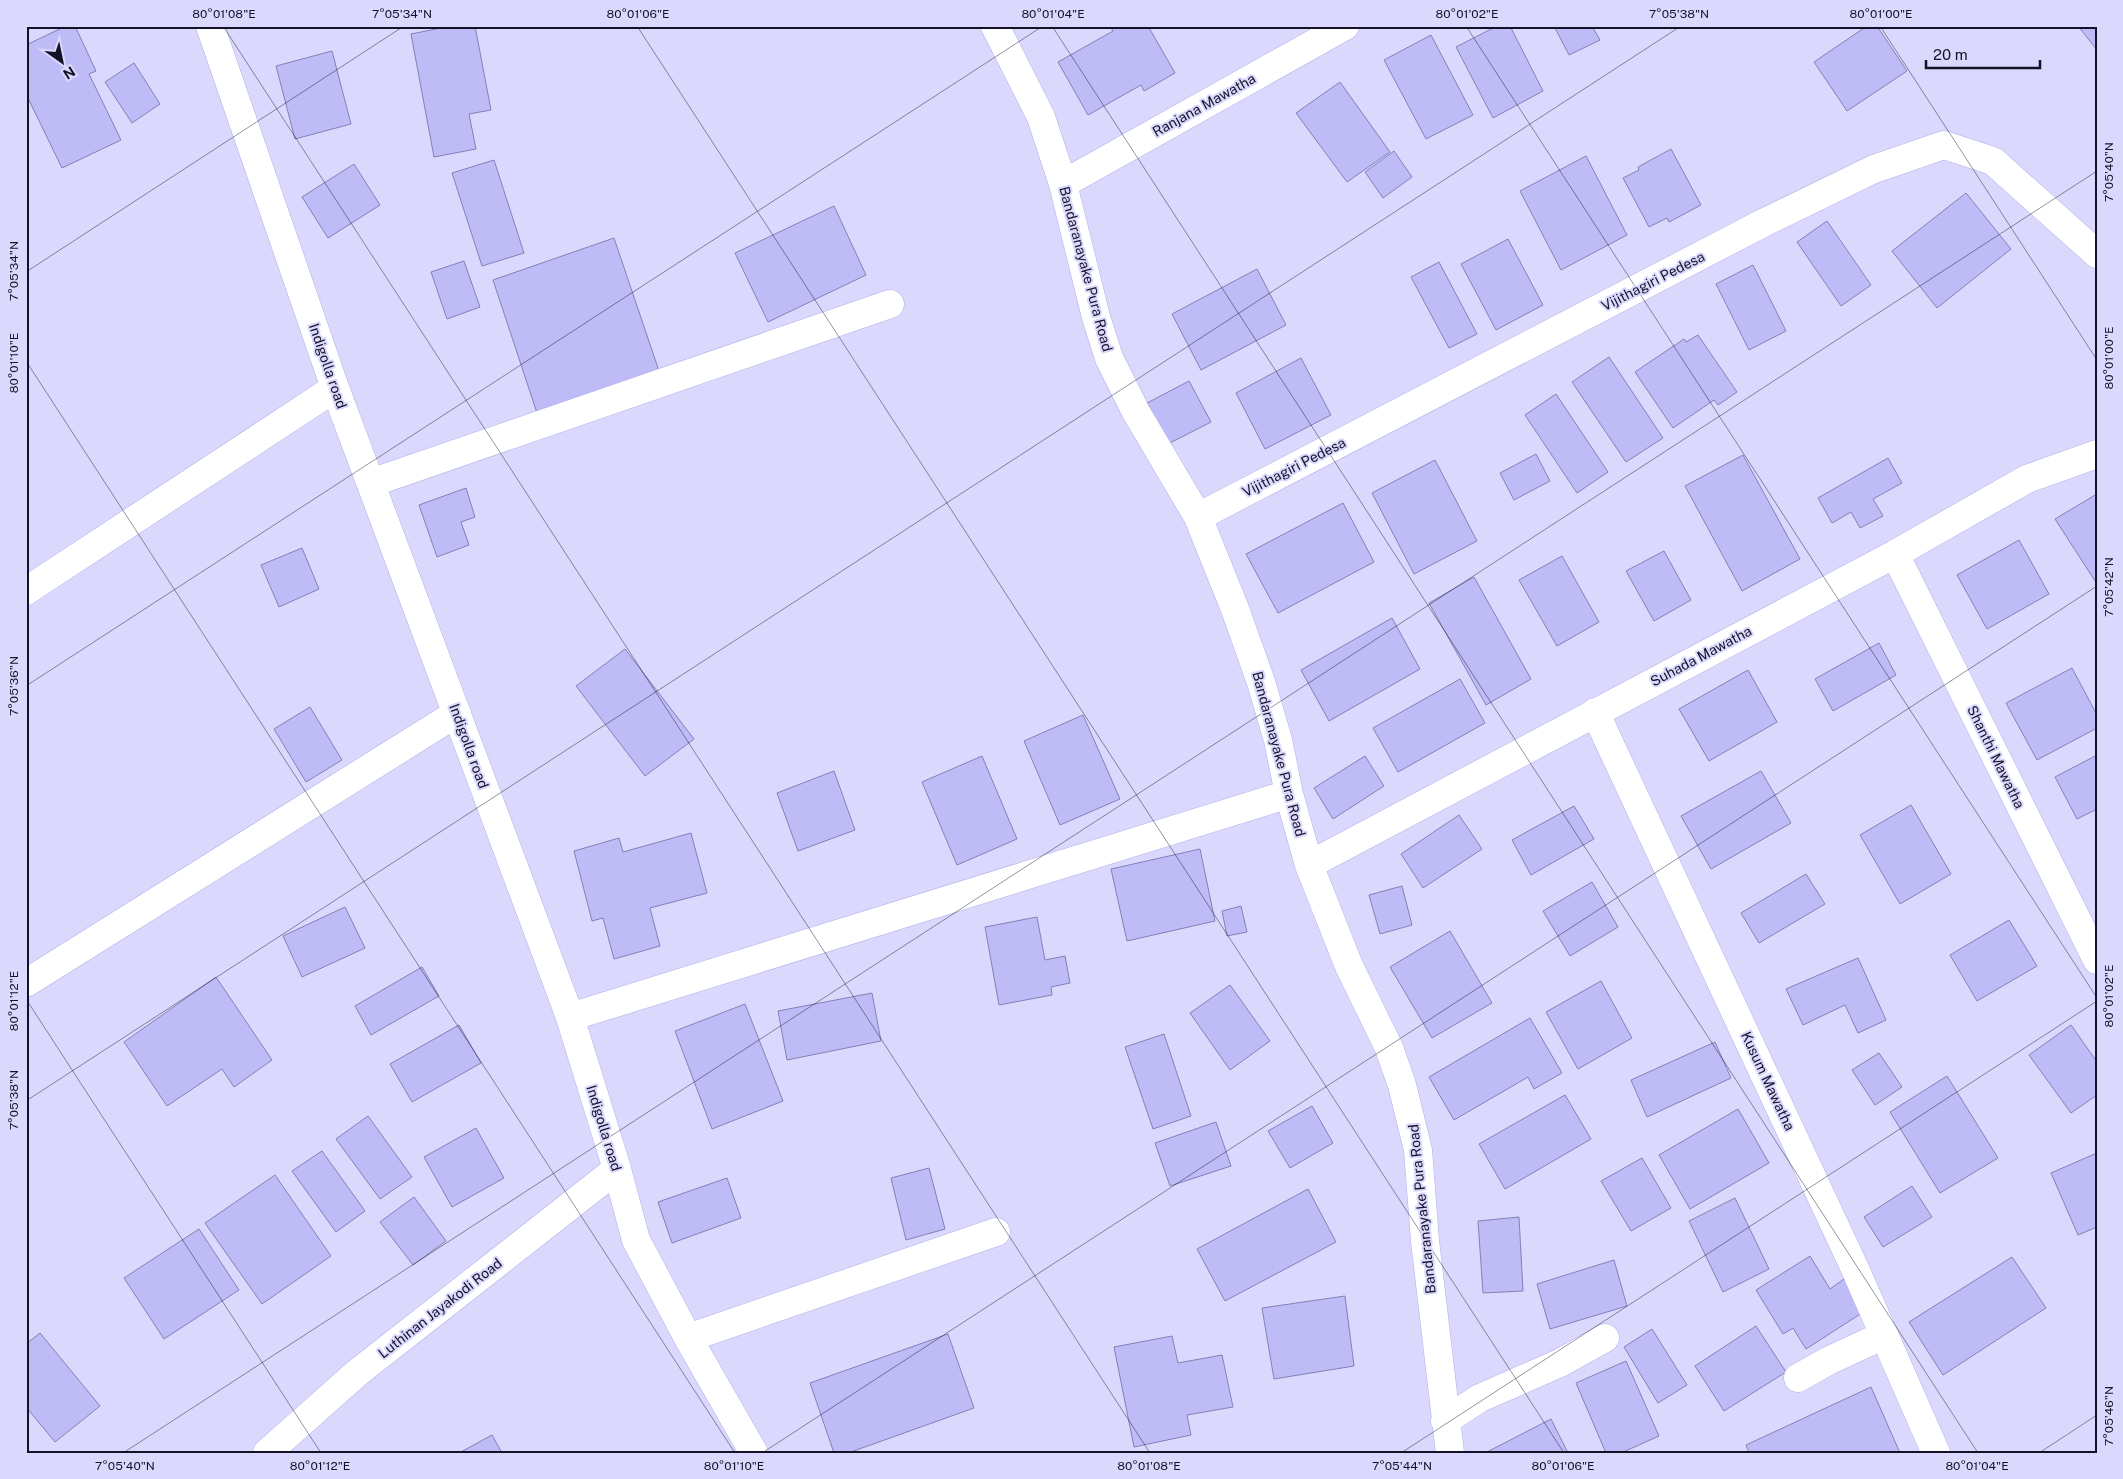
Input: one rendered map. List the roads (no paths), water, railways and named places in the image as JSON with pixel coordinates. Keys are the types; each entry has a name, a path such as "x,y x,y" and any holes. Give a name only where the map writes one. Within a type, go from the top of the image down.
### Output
{"street":[{"name":"Indigolla road","path":"210,26 336,388 570,1017 617,1169 636,1240 688,1338 754,1453"},
{"name":"Bandaranayake Pura Road","path":"995,26 1041,117 1064,184 1096,317 1109,358 1136,412 1198,517 1235,609 1261,682 1278,740 1289,794 1309,865 1349,966 1388,1048 1411,1115 1418,1150 1425,1241 1450,1453"},
{"name":"Ranjana Mawatha","path":"1064,184 1344,26"},
{"name":"Vijithagiri Pedesa","path":"1198,517 1763,223 1874,169 1944,145 1993,161 2097,254"},
{"path":"371,483 890,304"},
{"path":"26,591 336,388"},
{"name":"Suhada Mawatha","path":"1309,865 1895,554 2027,480 2097,454"},
{"name":"Shanthi Mawatha","path":"1895,554 2097,960"},
{"name":"Kusum Mawatha","path":"1595,712 1884,1335 1936,1453"},
{"path":"26,982 457,713"},
{"path":"570,1017 1289,794"},
{"name":"Luthinan Jayakodi Road","path":"267,1453 357,1373 617,1169"},
{"path":"688,1338 996,1232"},
{"path":"1798,1378 1828,1361 1884,1335"},
{"path":"1445,1421 1480,1398 1560,1363 1605,1338"}]}
